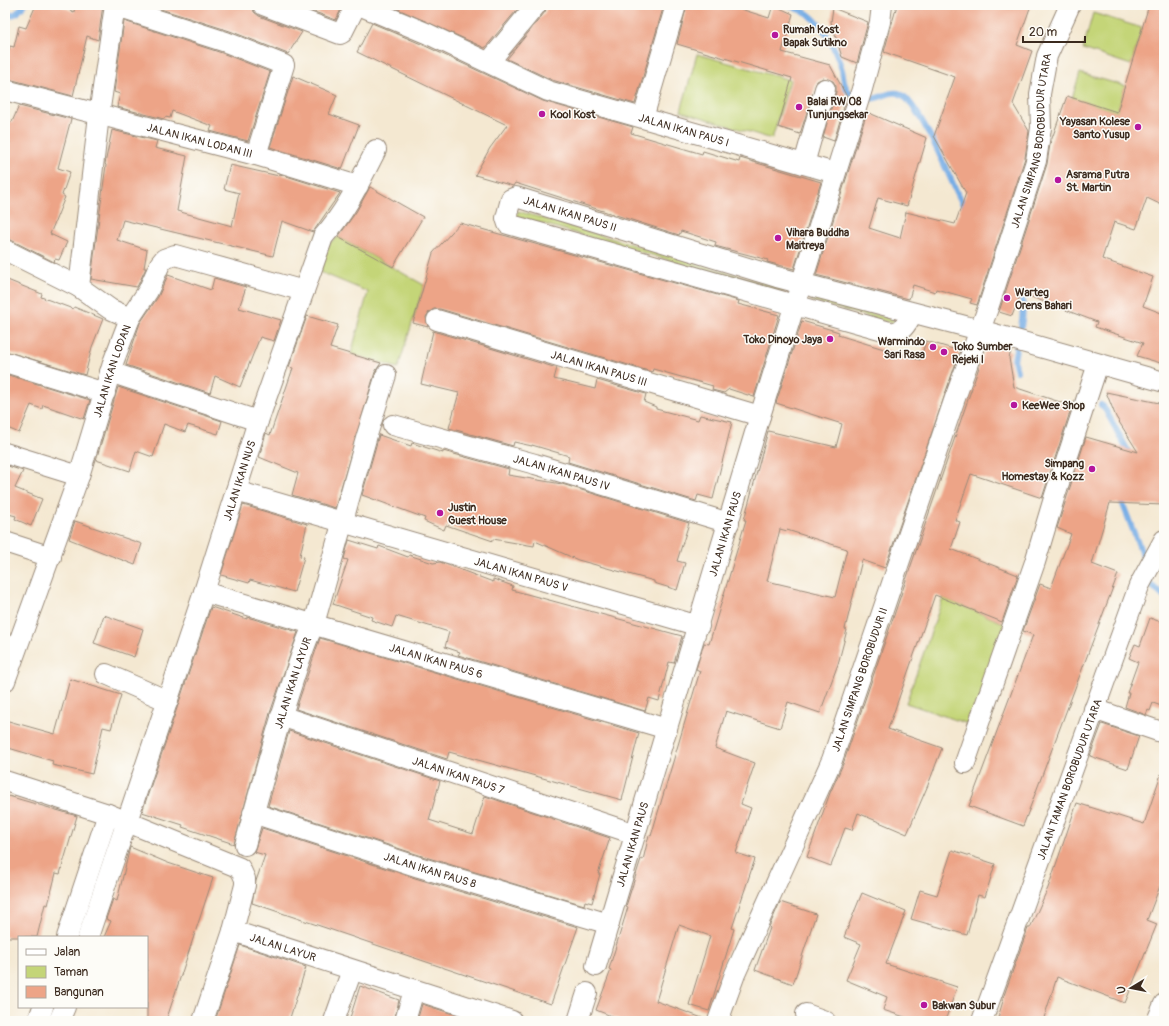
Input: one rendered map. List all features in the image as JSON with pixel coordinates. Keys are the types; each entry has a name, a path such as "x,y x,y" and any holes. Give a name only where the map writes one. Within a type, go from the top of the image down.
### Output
{"street":[{"path":"263,5 340,34 342,33 357,5"},
{"name":"JALAN IKAN PAUS I","path":"357,5 489,62 548,91 835,172"},
{"path":"489,62 536,5"},
{"path":"643,118 676,5"},
{"name":"JALAN IKAN PAUS","path":"596,966 699,626 760,416 860,96 880,22 882,5"},
{"name":"JALAN SIMPANG BOROBUDUR UTARA","path":"980,330 1036,161 1041,128 1040,94 1047,56 1070,5"},
{"path":"79,287 99,115 114,6"},
{"name":"JALAN IKAN LODAN III","path":"5,90 256,155 284,65 226,42 114,6"},
{"path":"804,164 825,89"},
{"name":"JALAN IKAN NUS","path":"88,936 204,592 258,421 323,237 338,221 376,150"},
{"path":"256,155 358,186"},
{"name":"JALAN IKAN PAUS II","path":"795,304 508,224 506,218 511,201 513,198 516,198 802,283"},
{"name":"JALAN IKAN LODAN","path":"5,250 79,287 110,309 130,318 110,372 105,393 79,476 51,558 11,645 5,681"},
{"path":"130,318 148,291 164,259 174,255 304,291"},
{"path":"802,283 980,330 1164,382"},
{"path":"795,304 896,333 902,330 913,313"},
{"name":"JALAN IKAN PAUS III","path":"437,320 760,416"},
{"name":"JALAN SIMPANG BOROBUDUR II","path":"718,1021 735,974 832,760 980,330"},
{"path":"5,362 105,393"},
{"path":"966,763 1035,562 1055,495 1098,364"},
{"path":"110,372 258,421"},
{"path":"344,522 367,435 386,375"},
{"name":"JALAN IKAN PAUS IV","path":"393,425 535,464 728,523"},
{"path":"5,453 79,476"},
{"name":"JALAN IKAN PAUS V","path":"236,491 699,626"},
{"name":"JALAN IKAN LAYUR","path":"245,845 281,716 305,644 314,624 344,522"},
{"path":"5,542 51,558"},
{"name":"JALAN TAMAN BOROBUDUR UTARA","path":"982,1021 1139,586 1161,545"},
{"name":"JALAN IKAN PAUS 6","path":"204,592 668,729"},
{"path":"106,674 168,701"},
{"path":"1094,709 1164,733"},
{"name":"JALAN IKAN PAUS 7","path":"281,716 635,834"},
{"path":"5,781 108,814 126,823 240,868 245,879 245,885 233,931 203,1021"},
{"name":"JALAN IKAN PAUS 8","path":"254,813 419,867 608,924"},
{"path":"67,936 108,814"},
{"name":"JALAN LAYUR","path":"233,931 512,1021"},
{"path":"334,1021 352,970"},
{"path":"405,1021 414,990"},
{"path":"578,1021 587,993"},
{"path":"1157,1021 1164,1004"},
{"path":"38,1021 43,1008"},
{"path":"59,1021 65,1008"},
{"path":"806,1014 825,1021"}],"green space":[{"path":"1093,13 1142,28 1131,65 1083,49"},
{"path":"697,54 790,80 772,139 681,111"},
{"path":"1080,73 1125,86 1117,112 1072,98"},
{"path":"518,211 781,288 783,293 516,216"},
{"path":"338,237 424,285 398,368 351,354 368,292 320,272 330,242"},
{"path":"812,297 895,321 894,324 812,301"},
{"path":"943,598 1006,624 971,725 906,703"}],"building":[{"path":"36,5 59,5 74,12 75,5 103,5 98,40 87,36 73,96 5,78 5,64 10,46 14,47 19,26 26,28"},
{"path":"148,5 252,5 254,12 259,16 302,32 288,54 230,31"},
{"path":"296,5 343,5 336,20"},
{"path":"389,5 521,5 485,48"},
{"path":"547,5 664,5 635,104 552,80 507,59 545,12"},
{"path":"687,5 728,5 769,18 773,5 793,14 782,52 830,65 847,97 834,141 823,137 836,92 836,86 833,81 823,78 817,81 800,134 778,127 792,78 677,44"},
{"path":"897,5 1031,5 1017,45 1032,51 1013,104 1029,131 1025,158 977,305 970,303 972,299 936,289 935,292 913,285 909,299 816,275 867,112 927,138 907,206 878,198 869,228 900,238 906,212 955,224 966,193 934,136 955,77 884,52"},
{"path":"1149,5 1164,5 1164,206 1147,198 1136,229 1114,222 1102,259 1153,277 1143,306 1164,314 1164,364 1137,356 1143,343 1095,327 1097,322 1021,293 1012,316 999,312 1047,164 1050,144 1067,96 1117,112"},
{"path":"833,8 868,22 857,63 842,57 831,22"},
{"path":"124,21 222,53 270,72 248,141 210,131 212,126 172,111 170,118 165,117 164,119 117,107 120,94 114,92"},
{"path":"372,23 421,44 543,101 633,127 631,133 702,154 703,151 739,162 740,158 821,182 794,269 767,262 768,260 715,246 716,242 681,231 679,235 515,183 513,186 475,175 490,148 507,125 357,52"},
{"path":"293,76 337,95 329,114 359,125 342,169 270,147"},
{"path":"19,106 71,119 58,168 70,172 62,195 65,197 50,234 67,242 59,260 55,259 54,262 5,237 5,159 10,142 5,140 5,137 9,121 12,122"},
{"path":"112,130 157,141 155,148 187,156 177,211 232,226 239,193 224,189 230,165 279,176 280,174 340,193 313,232 282,221 273,256 123,220 117,240 147,250 144,268 146,268 137,287 91,279 105,164"},
{"path":"370,187 423,217 393,267 338,237 356,212"},
{"path":"460,223 739,301 738,304 779,315 754,397 729,389 724,393 712,390 713,386 653,369 652,372 440,309 434,309 429,312 426,317 428,327 413,323 433,253"},
{"path":"168,275 211,290 214,278 246,287 239,308 281,320 274,341 260,337 240,387 215,376 210,393 126,365 140,323 158,297"},
{"path":"5,279 42,294 41,297 73,309 74,307 103,319 92,347 85,375 5,351"},
{"path":"307,316 338,325 330,348 381,363 375,372 335,508 292,495 298,473 259,457 266,433 270,435 293,368 289,367"},
{"path":"802,321 839,332 838,335 920,360 926,341 960,351 885,568 862,560 838,664 820,713 788,702 780,728 726,711 715,748 755,763 741,804 751,808 736,853 755,859 732,928 734,929 709,1011 689,1005 710,936 679,925 656,1001 705,1019 705,1021 624,1021 596,1010 611,970 609,969 628,907 626,906 641,859 643,860 649,835 651,836 700,671 696,669 704,643 709,644 746,520 744,520 768,431 836,447 842,424 776,403","holes":["780,529 847,549 835,597 767,581"]},
{"path":"433,331 557,368 554,379 595,389 597,380 646,394 644,402 656,407 656,409 698,420 700,415 732,422 713,499 698,495 696,501 568,462 569,456 532,445 514,442 513,446 449,428 459,393 421,384"},
{"path":"987,344 1011,351 1009,358 1014,387 1072,406 1042,498 971,474 955,520 960,522 951,549 1018,575 1002,622 935,595 888,729 942,748 928,785 907,834 858,813 852,830 845,828 831,866 807,857 830,793 843,764"},
{"path":"5,374 90,400 84,419 43,405 42,409 31,405 19,433 5,427"},
{"path":"118,387 222,421 218,434 188,425 185,432 164,424 153,457 136,451 130,471 96,460"},
{"path":"1106,392 1164,404 1164,505 1110,503 1092,564 1118,574 1023,826 969,806 1033,635 1023,631 1040,584 1051,588 1071,534 1057,528 1086,437 1138,452 1116,417"},
{"path":"379,435 411,446 412,443 443,453 443,451 509,469 508,475 562,484 689,523 677,561 685,563 677,590 654,583 654,581 578,560 535,541 534,546 493,539 493,541 446,525 444,530 424,521 425,518 362,495"},
{"path":"5,465 23,471 15,488 42,499 31,526 15,519 16,516 5,513"},
{"path":"243,505 307,524 300,556 304,557 294,592 250,580 249,583 221,575"},
{"path":"75,521 142,544 135,565 69,539"},
{"path":"349,540 378,549 379,546 408,557 409,555 433,563 440,562 493,582 493,579 513,586 512,590 682,636 674,663 669,662 659,701 649,698 645,711 458,655 460,652 445,647 449,632 396,616 392,627 371,620 372,617 333,604 348,560 344,559"},
{"path":"211,607 247,619 247,617 298,632 270,713 234,844 142,812"},
{"path":"104,615 143,629 134,657 94,643"},
{"path":"1150,618 1164,623 1164,707 1153,703 1150,711 1148,710 1146,715 1125,707 1129,693 1127,693 1138,662 1129,658 1135,644 1140,646"},
{"path":"320,638 639,733 622,800 449,752 447,759 296,709"},
{"path":"70,679 121,695 111,729 103,727 92,774 52,765 53,761 5,747 5,720 55,734"},
{"path":"1102,724 1139,736 1128,769 1090,756"},
{"path":"289,731 440,781 429,820 473,834 485,796 610,838 598,874 600,874 592,903 585,901 584,905 422,856 268,806"},
{"path":"1161,774 1164,774 1164,887 1160,886 1147,920 1157,924 1125,1003 1057,977 1043,1021 997,1021 1002,1001 1028,928 1030,928 1048,888 1077,803 1144,824"},
{"path":"5,795 77,816 60,874 56,873 48,905 45,904 37,936 5,937"},
{"path":"262,828 415,878 578,927 551,1004 252,903 256,881 265,855 254,852"},
{"path":"130,847 168,863 213,878 166,1021 147,1021 148,936 104,936 111,921 106,919 113,899 117,901"},
{"path":"952,850 995,864 985,897 978,895 967,935 911,919 920,890 937,895"},
{"path":"862,893 906,911 886,964 957,987 945,1021 917,1021 883,1010 887,997 846,980 861,944 844,937"},
{"path":"780,902 816,914 793,984 755,970 770,928 769,927"},
{"path":"240,945 306,967 289,1021 215,1021"},
{"path":"360,986 399,1000 394,1021 349,1021"},
{"path":"422,1004 475,1021 417,1021"}],"waterway":[{"path":"5,18 17,13 24,5"},
{"path":"789,5 808,14 825,32 837,55 845,85 850,93 868,98 878,98 890,93 898,93 916,110 966,210"},
{"path":"1005,267 1019,289 1023,302 1021,327"},
{"path":"1016,349 1014,360 1017,371"},
{"path":"1101,405 1104,407 1130,455"},
{"path":"1123,497 1122,502 1146,564"},
{"path":"1149,578 1150,584 1164,597"}],"place":[{"name":"Rumah Kost Bapak Sutikno","path":"775,35"},
{"name":"Balai RW 08 Tunjungsekar","path":"799,107"},
{"name":"Kool Kost","path":"542,114"},
{"name":"Yayasan Kolese Santo Yusup","path":"1138,127"},
{"name":"Asrama Putra St. Martin","path":"1058,180"},
{"name":"Vihara Buddha Maitreya","path":"778,238"},
{"name":"Warteg Orens Bahari","path":"1007,298"},
{"name":"Toko Dinoyo Jaya","path":"830,339"},
{"name":"Warmindo Sari Rasa","path":"933,347"},
{"name":"Toko Sumber Rejeki I","path":"944,352"},
{"name":"KeeWee Shop","path":"1014,405"},
{"name":"Simpang Homestay & Kozz","path":"1092,469"},
{"name":"Justin Guest House","path":"440,513"},
{"name":"Bakwan Subur","path":"924,1005"}]}
